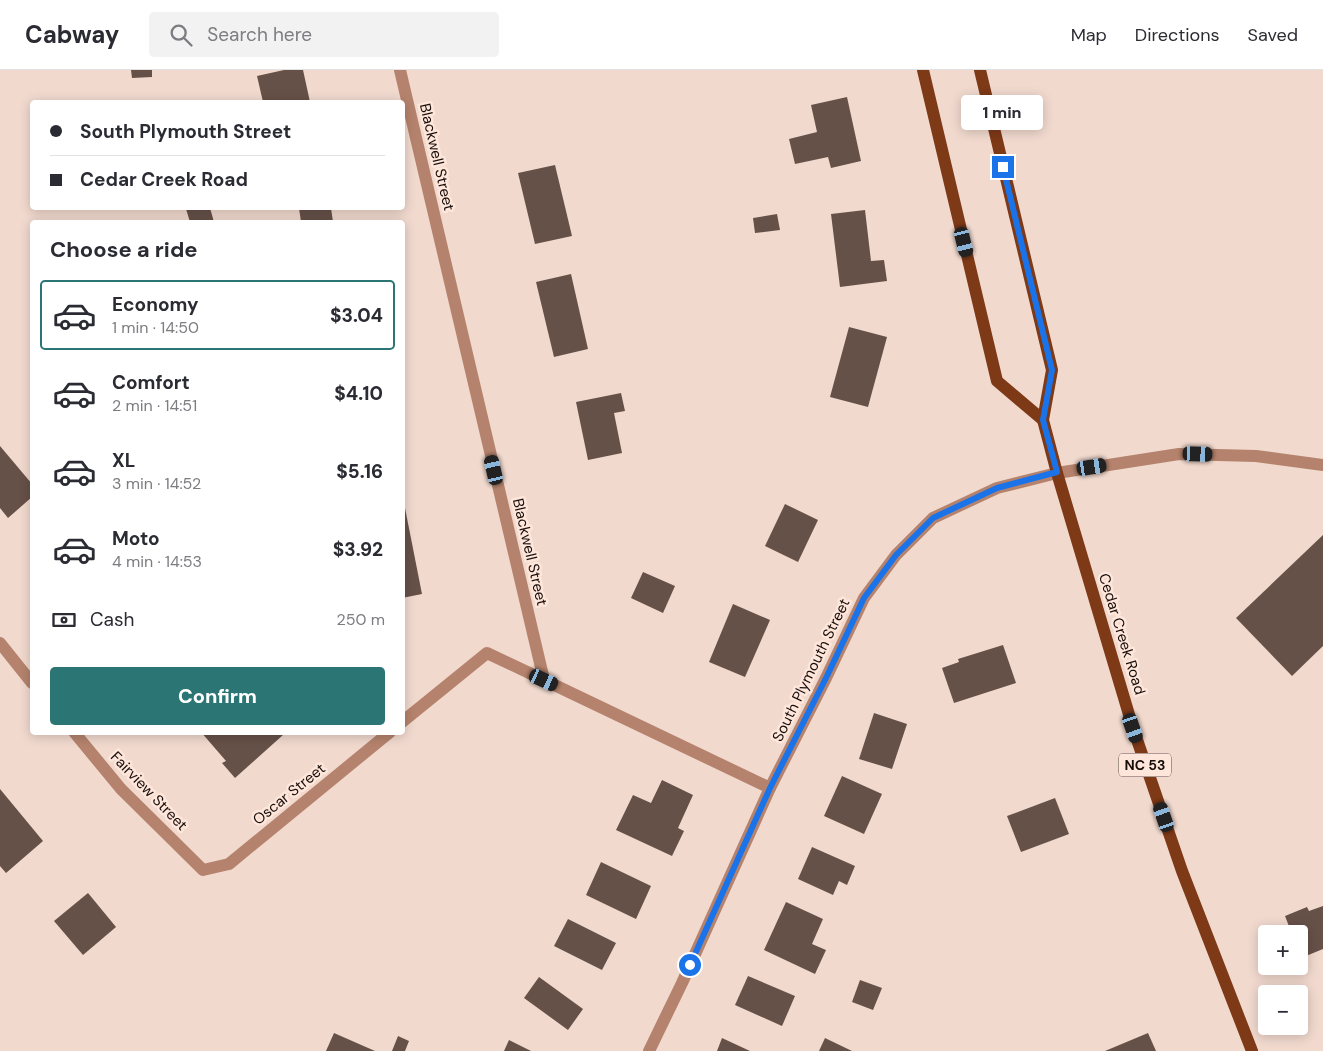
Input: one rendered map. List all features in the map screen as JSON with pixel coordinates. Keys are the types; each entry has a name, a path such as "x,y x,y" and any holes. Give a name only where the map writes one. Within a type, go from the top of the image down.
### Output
{"main road":[{"path":"923,70 997,381 1043,420"},
{"name":"Cedar Creek Road","path":"980,70 1052,370 1043,420 1057,472 1133,728 1182,871 1252,1051"}],"street":[{"name":"Blackwell Street","path":"400,70 544,680"},
{"name":"South Plymouth Street","path":"649,1051 682,983 770,788 864,598 896,555 933,518 997,488 1057,472 1179,454 1256,456 1323,465"},
{"path":"0,643 30,680"},
{"path":"405,720 487,652 770,788"},
{"name":"Fairview Street","path":"76,735 121,789 203,870"},
{"name":"Oscar Street","path":"203,870 229,864 386,735"}],"building":[{"path":"131,70 152,70 152,77 132,78"},
{"path":"284,70 303,70 310,100 263,100 257,76"},
{"path":"847,97 861,161 831,168 828,157 795,164 789,139 817,132 811,105"},
{"path":"555,165 572,236 535,244 518,173"},
{"path":"186,210 211,210 213,220 189,220"},
{"path":"299,210 331,210 333,220 301,220"},
{"path":"865,210 871,261 884,260 887,281 840,287 831,214"},
{"path":"777,214 780,230 755,233 753,218"},
{"path":"571,274 588,349 554,357 536,282"},
{"path":"849,327 887,337 868,407 830,397"},
{"path":"621,393 625,411 614,413 622,453 588,460 576,402"},
{"path":"0,446 30,482 30,499 8,518 0,508"},
{"path":"785,504 818,520 798,562 765,546"},
{"path":"405,508 422,594 405,597"},
{"path":"1323,535 1323,646 1292,676 1236,618"},
{"path":"643,572 675,586 663,613 631,598"},
{"path":"733,604 770,620 745,677 709,662"},
{"path":"1003,645 1016,683 954,703 942,668 959,662 958,659"},
{"path":"874,713 907,724 892,769 859,759"},
{"path":"204,735 283,735 235,778 222,763 226,761"},
{"path":"842,776 882,794 864,834 824,816"},
{"path":"662,780 693,795 678,828 684,831 672,856 616,830 633,795 651,803"},
{"path":"0,789 43,841 6,873 0,866"},
{"path":"1055,798 1069,834 1021,852 1007,816"},
{"path":"812,847 855,866 847,885 839,881 833,895 798,879"},
{"path":"601,862 651,886 636,919 586,895"},
{"path":"88,893 116,927 83,955 54,921"},
{"path":"786,902 823,919 812,944 826,950 815,974 764,950"},
{"path":"1323,906 1323,949 1308,955 1308,925 1288,925 1285,916 1307,907 1309,911"},
{"path":"568,919 616,943 602,970 554,946"},
{"path":"748,976 795,996 782,1026 735,1005"},
{"path":"539,977 583,1009 568,1030 524,998"},
{"path":"860,980 882,988 873,1010 852,1002"},
{"path":"334,1033 375,1051 326,1051"},
{"path":"1148,1033 1156,1051 1105,1051"},
{"path":"398,1036 409,1041 405,1051 392,1051"},
{"path":"722,1038 750,1051 717,1051"},
{"path":"825,1038 852,1051 819,1051"},
{"path":"509,1040 531,1051 504,1051"}],"route":[{"path":"690,965 770,788 864,598 896,555 933,518 997,488 1057,472 1043,420 1052,370 1003,167"}]}
